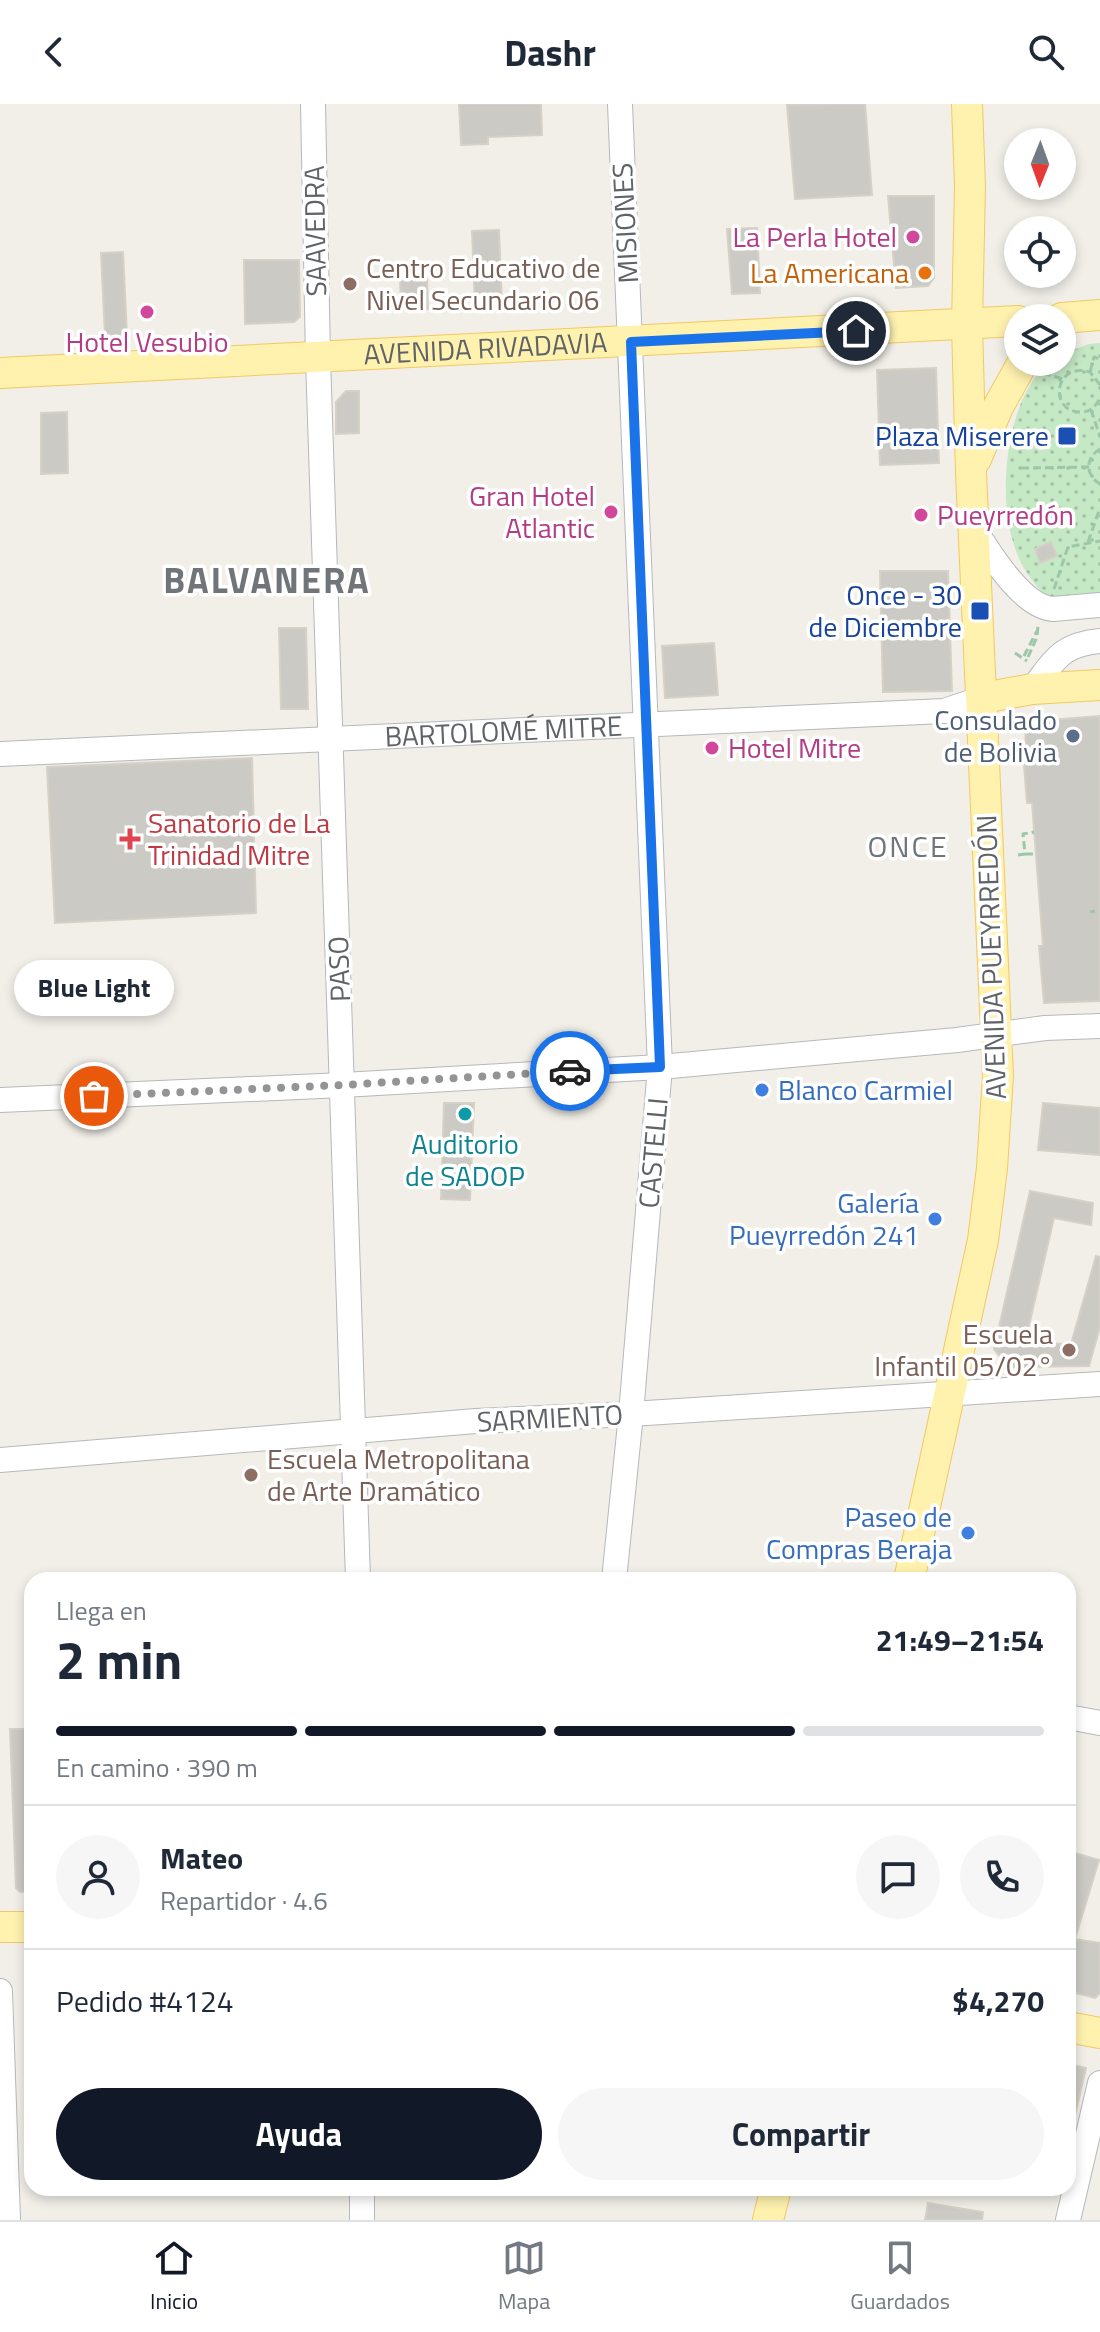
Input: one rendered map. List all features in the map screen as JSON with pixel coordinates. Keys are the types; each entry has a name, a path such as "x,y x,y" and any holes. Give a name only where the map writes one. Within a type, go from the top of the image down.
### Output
{"main road":[{"name":"AVENIDA PUEYRREDÓN","path":"911,1572 985,1226 995,1130 997,1035 971,472 967,325 970,186 967,104"},
{"name":"AVENIDA RIVADAVIA","path":"0,373 1004,322"},
{"path":"971,472 998,407 1024,376"},
{"name":"BARTOLOMÉ MITRE","path":"983,698 1032,689 1100,685"},
{"path":"0,1927 24,1927"},
{"path":"1076,2028 1100,2033"},
{"path":"768,2220 774,2196"}],"street":[{"name":"SAAVEDRA","path":"313,104 318,358"},
{"name":"MISIONES","path":"620,104 631,342"},
{"name":"CASTELLI","path":"615,1572 660,1067 631,342"},
{"name":"PASO","path":"318,358 358,1572"},
{"path":"973,527 1009,579 1046,608 1100,605"},
{"path":"1032,689 1067,649 1075,644 1100,641"},
{"name":"BARTOLOMÉ MITRE","path":"0,754 944,711 983,698"},
{"path":"0,1100 660,1067 1045,1028 1100,1026"},
{"name":"SARMIENTO","path":"0,1460 476,1421 1100,1384"},
{"path":"1076,1718 1100,1723"},
{"path":"0,1991 8,2220"},
{"path":"1076,2186 1100,2083"},
{"path":"362,2196 362,2220"},
{"path":"1068,2220 1074,2196"}],"path":[{"path":"1090,372 1094,357 1100,359"},
{"path":"1100,385 1090,372 1076,370 1063,379 1059,390 1062,403 1073,411 1090,409 1100,398"},
{"path":"1055,376 1063,379"},
{"path":"1090,409 1100,436"},
{"path":"1100,449 1091,458 1089,467 1091,476 1100,484"},
{"path":"1021,468 1089,467"},
{"path":"1088,543 1100,508"},
{"path":"1051,597 1068,547 1100,541"},
{"path":"1026,657 1038,624"},
{"path":"1015,653 1025,661 1032,661 1039,650"},
{"path":"1025,854 1023,834 1034,832"},
{"path":"1018,855 1035,854"},
{"path":"1090,912 1095,911"}],"green space":[{"name":"Plaza Miserere","path":"1100,343 1100,594 1057,598 1045,594 1034,583 1013,543 1006,500 1008,455 1019,407 1037,376 1076,376 1076,349"}],"building":[{"path":"459,104 541,104 542,135 488,137 488,144 461,145"},
{"path":"865,104 872,195 795,199 787,105"},
{"name":"La Perla Hotel","path":"888,196 934,196 934,278 928,286 896,288"},
{"path":"757,228 760,293 732,294 727,229"},
{"path":"499,230 502,307 475,308 472,231"},
{"path":"123,252 127,335 105,336 101,253"},
{"path":"244,260 299,260 300,317 294,322 245,324"},
{"path":"427,278 428,309 401,310 400,279"},
{"path":"936,368 939,463 880,465 877,370"},
{"path":"346,391 359,391 359,433 336,434 336,402"},
{"path":"67,412 68,473 41,474 41,413"},
{"path":"1051,542 1057,556 1040,563 1035,549"},
{"path":"880,571 948,571 952,691 883,692"},
{"path":"279,628 306,628 308,709 281,709"},
{"path":"714,643 718,695 665,698 662,646"},
{"path":"1100,716 1100,1001 1044,1003 1039,946 1043,946 1032,803 1027,803 1023,753 1026,752 1025,722"},
{"name":"Sanatorio de La Trinidad Mitre","path":"252,758 256,913 55,923 47,767"},
{"path":"444,1103 474,1103 470,1200 441,1199"},
{"path":"1043,1103 1100,1108 1100,1155 1038,1150"},
{"path":"1030,1191 1093,1203 1091,1225 1054,1218 1025,1343 1071,1344 1096,1256 1100,1257 1100,1327 1089,1366 1008,1367 994,1349"},
{"path":"10,1729 24,1729 24,1892 16,1888"},
{"path":"1076,1853 1099,1860 1076,1936"},
{"path":"1076,1939 1100,1943 1100,1993 1095,1998 1076,1993"},
{"path":"1076,2066 1086,2068 1076,2111"},
{"path":"928,2203 983,2212 982,2220 925,2220"}],"way so far":[{"path":"94,1096 570,1071"}],"place":[{"name":"La Perla Hotel","path":"913,237"},
{"name":"La Americana","path":"925,273"},
{"name":"Centro Educativo de Nivel Secundario 06","path":"350,284"},
{"name":"Hotel Vesubio","path":"147,312"},
{"name":"Plaza Miserere","path":"1067,436"},
{"name":"Gran Hotel Atlantic","path":"611,512"},
{"name":"Pueyrredón","path":"921,515"},
{"name":"Once - 30 de Diciembre","path":"980,611"},
{"name":"Consulado de Bolivia","path":"1073,736"},
{"name":"Hotel Mitre","path":"712,748"},
{"name":"Sanatorio de La Trinidad Mitre","path":"130,839"},
{"name":"Blanco Carmiel","path":"762,1090"},
{"name":"Blue Light","path":"94,1096"},
{"name":"Auditorio de SADOP","path":"465,1114"},
{"name":"Galería Pueyrredón 241","path":"935,1219"},
{"name":"Escuela Infantil 05/02°","path":"1069,1350"},
{"name":"Escuela Metropolitana de Arte Dramático","path":"251,1475"},
{"name":"Paseo de Compras Beraja","path":"968,1533"}],"district":[{"name":"BALVANERA","path":"267,580"},
{"name":"ONCE","path":"908,847"}],"route":[{"path":"570,1071 660,1067 631,342 856,331"}]}
